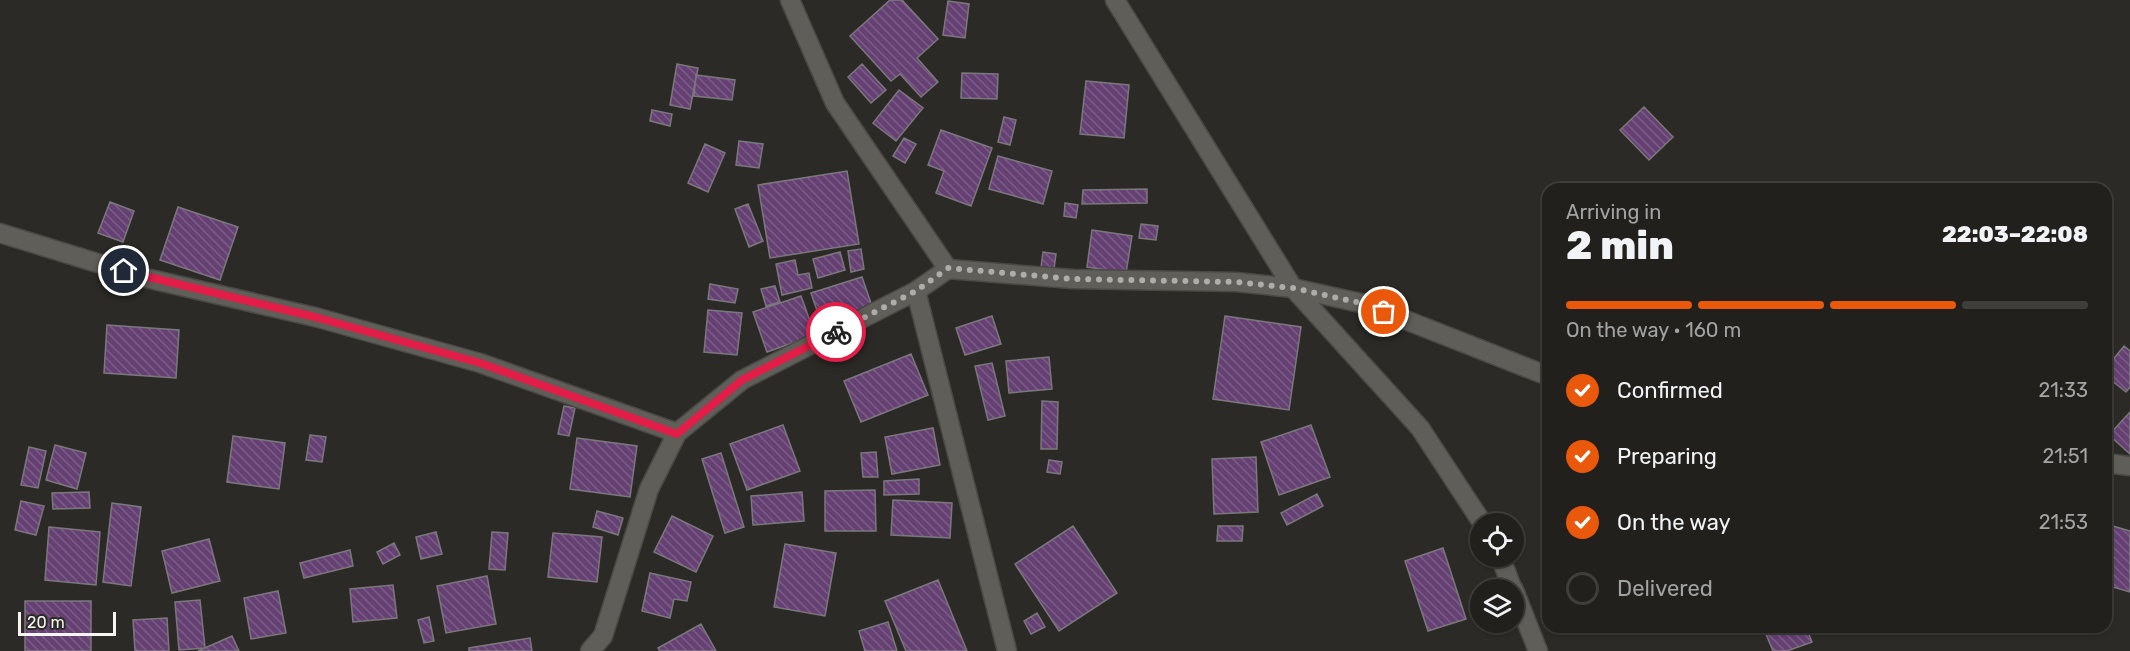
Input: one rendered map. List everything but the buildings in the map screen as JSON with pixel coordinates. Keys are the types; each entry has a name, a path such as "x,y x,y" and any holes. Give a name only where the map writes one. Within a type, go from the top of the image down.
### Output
{"street":[{"path":"790,0 835,103 948,268"},
{"path":"1115,0 1293,288 1420,428 1476,513"},
{"path":"0,233 146,278 315,317 480,363 677,434"},
{"path":"590,651 607,644 649,489 677,434 742,380 916,291 948,268 1073,279 1236,282 1293,288 1365,304 1542,374"},
{"path":"916,291 1007,651"},
{"path":"2112,464 2130,466"},
{"path":"1524,617 1538,651"}],"way so far":[{"path":"836,332 916,291 948,268 1073,279 1236,282 1293,288 1365,304 1384,312"}],"route":[{"path":"124,271 315,317 480,363 677,434 742,380 836,332"}]}
